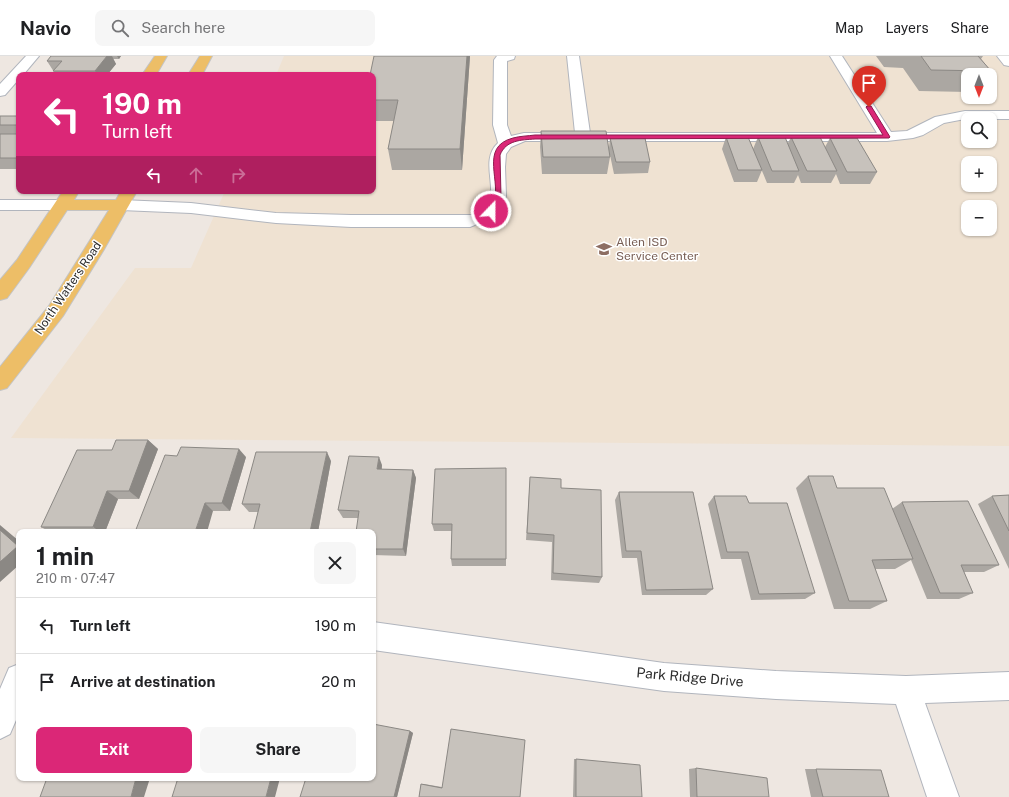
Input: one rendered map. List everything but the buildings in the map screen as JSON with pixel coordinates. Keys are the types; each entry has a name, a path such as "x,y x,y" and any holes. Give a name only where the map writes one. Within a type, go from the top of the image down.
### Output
{"main road":[{"path":"151,72 161,56"},
{"path":"197,72 206,56"},
{"path":"0,293 23,264 67,198 125,198"},
{"name":"North Watters Road","path":"0,382 56,311 125,198"}],"street":[{"path":"0,70 20,70 32,56"},
{"path":"506,143 500,125 500,60 504,56 509,56"},
{"path":"573,56 583,137"},
{"path":"836,56 887,137"},
{"path":"1003,56 1009,62"},
{"path":"0,92 16,74"},
{"path":"125,198 191,208 276,218 351,221 470,221 486,214 496,204 498,197 497,155 500,148 506,143 524,137 887,137 908,135 918,132 940,120 965,115 1009,115"},
{"path":"0,205 67,198"},
{"name":"Park Ridge Drive","path":"376,636 664,677 776,685 906,690 1009,686"},
{"path":"0,724 16,685"},
{"path":"906,690 943,797"}],"shaded area":[{"name":"Allen ISD Service Center","path":"284,56 1009,56 1009,446 11,438 135,268 191,268 224,194 376,194 376,72 277,72"}],"place":[{"name":"Allen ISD Service Center","path":"604,249"}],"route":[{"path":"491,211 496,204 498,197 497,155 500,148 514,139 524,137 887,137 869,107"}]}
